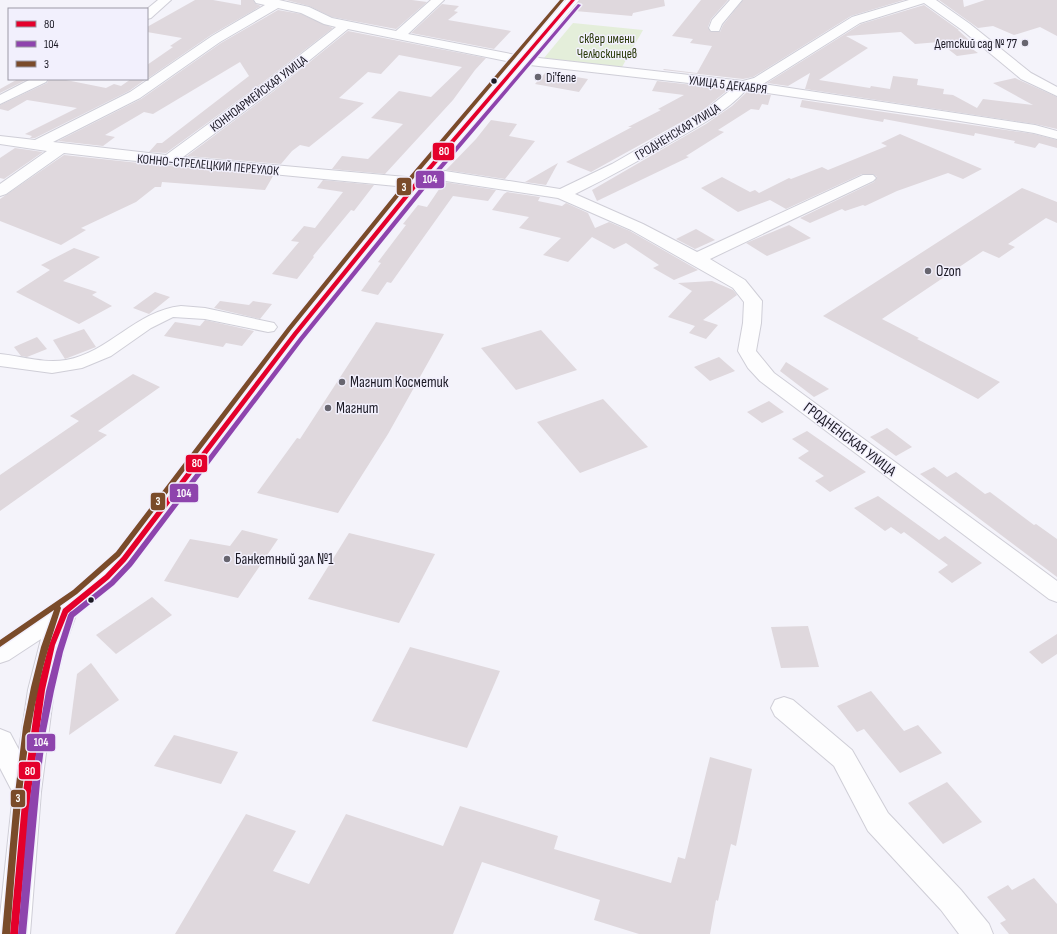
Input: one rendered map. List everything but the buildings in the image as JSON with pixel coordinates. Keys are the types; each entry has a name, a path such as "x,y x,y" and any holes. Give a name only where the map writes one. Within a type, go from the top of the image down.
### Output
{"street":[{"path":"148,13 165,0"},
{"name":"УЛИЦА 5 ДЕКАБРЯ","path":"260,0 305,10 328,21 346,26 521,60 743,85 954,116 1035,129 1057,135"},
{"path":"398,36 438,0"},
{"path":"0,653 65,611 106,577 124,559 295,334 422,178 573,0"},
{"path":"715,28 716,23 736,0"},
{"path":"743,85 759,81 856,20 921,0"},
{"path":"928,0 966,27 1026,76 1057,92"},
{"path":"40,144 135,95 216,39 277,3"},
{"path":"305,10 316,4"},
{"name":"КОННОАРМЕЙСКАЯ УЛИЦА","path":"169,160 268,87 346,26"},
{"path":"0,100 39,80"},
{"name":"ГРОДНЕНСКАЯ УЛИЦА","path":"562,194 617,167 710,114 732,98 743,85"},
{"name":"КОННО-СТРЕЛЕЦКИЙ ПЕРЕУЛОК","path":"0,140 116,155 422,178 562,194"},
{"path":"0,191 62,147"},
{"path":"697,259 868,178"},
{"name":"ГРОДНЕНСКАЯ УЛИЦА","path":"562,194 637,227 697,259 739,284 753,301 752,323 747,351 755,364 767,377 1057,593"},
{"path":"0,360 19,361 46,367 68,365 104,352 153,319 172,312 186,311 268,327"},
{"path":"14,934 27,792 46,667 65,611"},
{"path":"784,708 843,758 878,822 951,900 978,934"},
{"path":"0,741 27,792"}],"green space":[{"name":"сквер имени Челюскинцев","path":"573,23 643,30 622,67 544,58"}],"transit line":[{"name":"3","path":"0,644 75,592 118,554 289,329 411,178 562,0"},
{"name":"80","path":"65,611 107,577 124,559 295,334 417,183 573,0"},
{"name":"104","path":"70,617 112,583 130,564 301,339 423,188 579,5"},
{"name":"3","path":"6,933 21,769 27,727 45,647 58,608"},
{"name":"80","path":"14,934 27,792 41,690 52,645 65,611"},
{"name":"104","path":"22,934 32,813 43,731 50,691 72,614"}],"place":[{"name":"Детский сад № 77","path":"1025,43"},
{"name":"Di'fene","path":"538,77"},
{"name":"Ozon","path":"928,271"},
{"name":"Магнит Косметик","path":"342,382"},
{"name":"Магнит","path":"328,408"},
{"name":"Банкетный зал №1","path":"227,559"}]}
